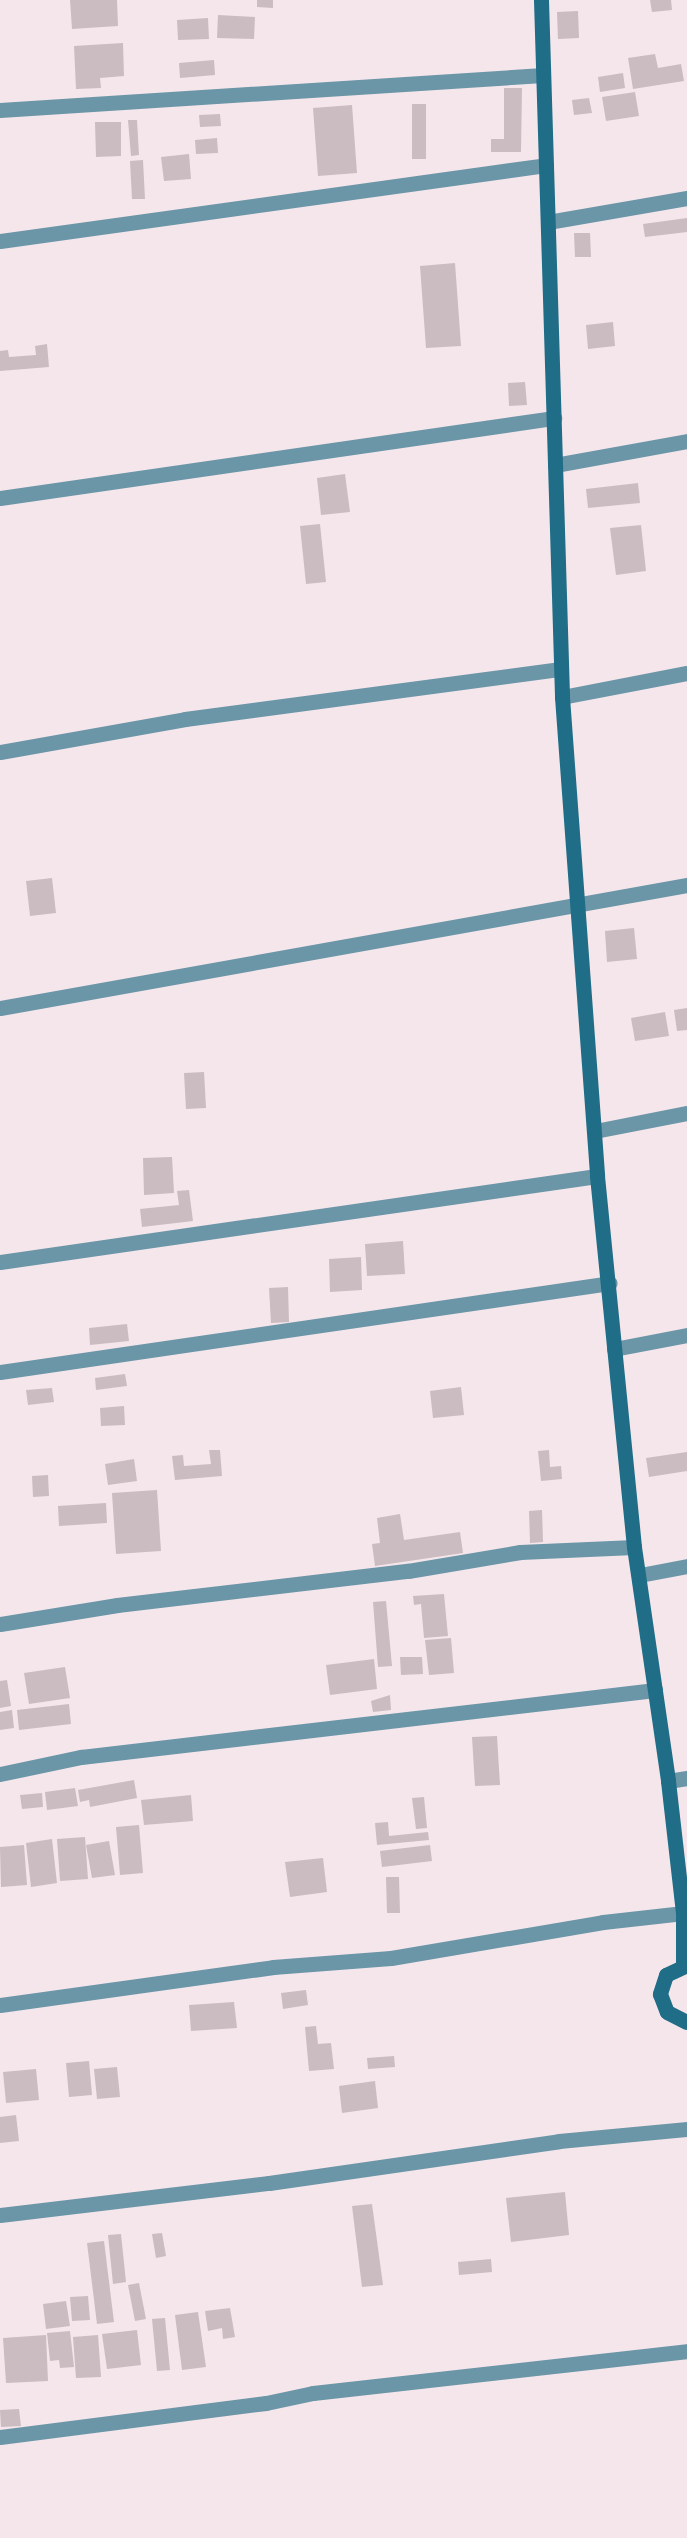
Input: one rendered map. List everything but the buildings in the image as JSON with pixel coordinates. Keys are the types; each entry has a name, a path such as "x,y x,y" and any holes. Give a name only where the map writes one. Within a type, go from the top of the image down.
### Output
{"main road":[{"path":"541,0 562,697 597,1176 610,1283 614,1349 634,1547 640,1575 668,1781 682,1913 685,1965 666,1975 660,1994 667,2012 687,2022"}],"street":[{"path":"0,110 543,75"},
{"path":"0,241 546,165"},
{"path":"548,222 687,198"},
{"path":"0,498 554,418"},
{"path":"555,465 687,441"},
{"path":"0,752 185,719 561,669"},
{"path":"562,697 687,673"},
{"path":"0,1008 687,885"},
{"path":"595,1131 687,1113"},
{"path":"0,1263 597,1176"},
{"path":"0,1372 610,1283"},
{"path":"614,1349 687,1335"},
{"path":"0,1624 117,1605 408,1571 520,1552 634,1547"},
{"path":"640,1575 687,1566"},
{"path":"0,1774 92,1755 655,1690"},
{"path":"668,1781 687,1778"},
{"path":"0,2005 273,1967 391,1958 603,1922 682,1913"},
{"path":"0,2215 268,2183 559,2141 687,2129"},
{"path":"0,2437 267,2403 313,2392 687,2351"}]}
